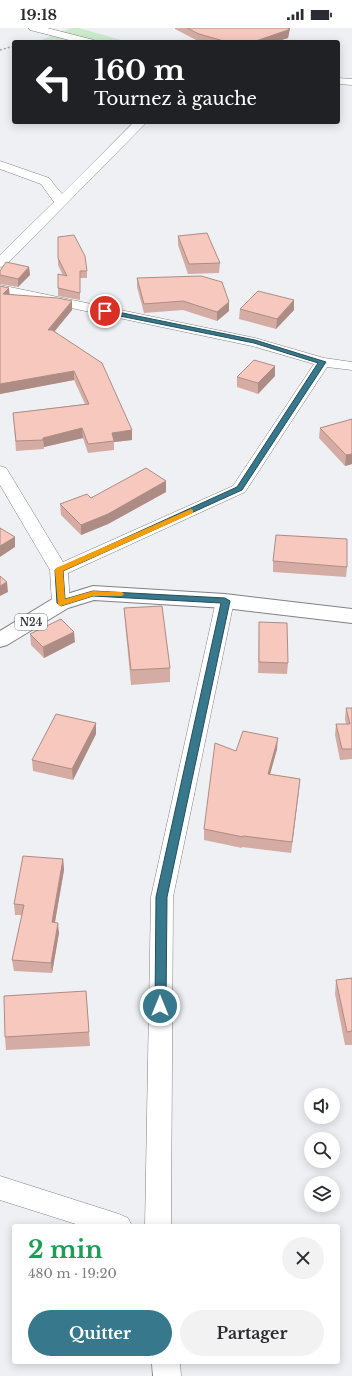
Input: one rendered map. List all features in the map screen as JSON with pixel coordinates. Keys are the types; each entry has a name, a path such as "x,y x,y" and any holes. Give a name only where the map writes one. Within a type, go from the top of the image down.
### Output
{"main road":[{"name":"N24","path":"0,640 61,603 93,593 225,601 352,616"}],"street":[{"path":"34,28 58,31 84,40"},
{"path":"340,81 352,82"},
{"path":"0,263 140,124"},
{"path":"0,166 46,181 61,202"},
{"path":"0,290 255,342 323,362 352,366"},
{"path":"59,570 239,489 323,362"},
{"path":"0,471 59,570 61,603"},
{"path":"158,1224 162,897 225,601"},
{"path":"0,1188 113,1224"},
{"path":"166,1364 167,1376"}],"path":[{"path":"0,50 12,47"}],"green space":[{"path":"71,28 79,28 121,40 41,40"}],"building":[{"path":"187,28 289,28 288,30 259,40 220,40 199,34"},
{"path":"207,233 220,263 189,264 178,236"},
{"path":"74,235 85,256 87,271 80,271 80,293 58,288 58,274 67,276 58,258 58,237"},
{"path":"6,262 29,267 18,279 0,275 0,271"},
{"path":"201,276 222,282 229,302 217,312 183,301 144,304 137,278"},
{"path":"0,286 9,288 3,294 58,298 72,301 48,330 52,330 102,363 132,430 112,433 114,441 88,444 82,428 43,438 43,440 16,441 13,413 89,404 74,371 0,384"},
{"path":"258,291 294,300 277,319 240,309"},
{"path":"254,360 275,366 258,383 237,377"},
{"path":"352,419 352,454 346,455 320,428"},
{"path":"146,468 166,481 108,514 81,525 60,504 87,494 91,498"},
{"path":"0,528 15,537 0,546"},
{"path":"276,535 347,539 347,567 273,561"},
{"path":"0,576 7,582 0,586"},
{"path":"162,606 170,668 131,670 124,608"},
{"path":"61,619 74,632 43,647 30,634"},
{"path":"259,622 287,623 288,663 259,662"},
{"path":"346,708 352,708 352,749 342,749 336,724 350,724"},
{"path":"56,714 96,723 72,769 32,760"},
{"path":"243,731 278,738 268,774 300,779 292,842 243,837 204,829 215,743 236,751"},
{"path":"23,856 63,859 52,922 58,923 51,963 12,960 24,905 14,904"},
{"path":"352,978 352,1031 347,1032 336,980"},
{"path":"86,991 89,1032 5,1037 4,996"}],"slow traffic":[{"path":"119,594 93,593 61,603 59,570 191,511"}],"route":[{"path":"105,311 255,342 323,362 239,489 59,570 61,603 93,593 225,601 162,897 160,1006"}]}
